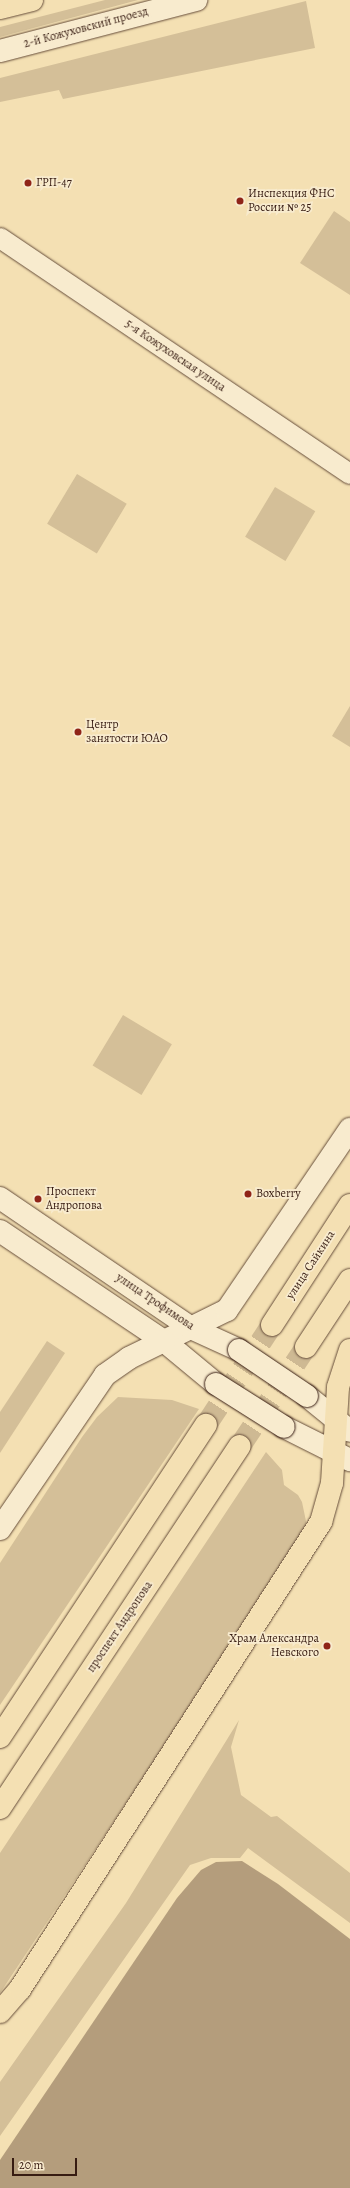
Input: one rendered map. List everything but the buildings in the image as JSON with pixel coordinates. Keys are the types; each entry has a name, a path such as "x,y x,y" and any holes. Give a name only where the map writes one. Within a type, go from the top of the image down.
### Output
{"main road":[{"path":"0,8 32,0"},
{"name":"2-й Кожуховский проезд","path":"0,51 196,0"},
{"path":"0,1529 105,1375 129,1358 227,1310 350,1129"},
{"name":"улица Трофимова","path":"0,1198 191,1328 239,1350 307,1396 344,1426"},
{"name":"улица Сайкина","path":"272,1325 350,1205"},
{"path":"0,1231 164,1341 216,1384 284,1427 342,1455"},
{"path":"306,1347 350,1280"},
{"path":"0,2012 20,1989 322,1522 332,1483 342,1455 344,1426 338,1387 350,1350"},
{"path":"0,1738 206,1425"},
{"name":"проспект Андропова","path":"0,1808 240,1446"}],"street":[{"name":"5-я Кожуховская улица","path":"0,238 350,474"}],"shaded area":[{"path":"105,0 138,0 0,37 0,27"},
{"path":"306,1 315,48 63,99 59,90 0,102 0,78"},
{"path":"334,211 350,222 350,295 300,263"},
{"path":"77,474 127,504 97,554 47,524"},
{"path":"275,487 315,511 285,561 245,537"},
{"path":"350,706 350,747 332,736"},
{"path":"123,1015 172,1044 141,1095 93,1066"},
{"path":"47,1341 65,1353 0,1453 0,1412"},
{"path":"118,1397 172,1400 199,1409 0,1705 0,1563 82,1437 97,1417"},
{"path":"266,1452 282,1470 284,1485 298,1495 302,1502 307,1526 302,1538 0,1993 0,1853"},
{"path":"239,1720 231,1747 241,1795 271,1817 277,1816 350,1873 350,1923 248,1848 240,1858 211,1858 190,1865 0,2136 0,2082 126,1903"},
{"path":"242,1861 278,1884 350,1939 350,2188 0,2188 0,2160 177,1898 201,1870 216,1862"}],"tunnel":[{"path":"206,1425 272,1325"},
{"path":"240,1446 306,1347"}],"place":[{"name":"ГРП-47","path":"28,183"},
{"name":"Инспекция ФНС России № 25","path":"240,201"},
{"name":"Центр занятости ЮАО","path":"78,732"},
{"name":"Boxberry","path":"248,1194"},
{"name":"Проспект Андропова","path":"38,1199"},
{"name":"Храм Александра Невского","path":"327,1646"}]}
